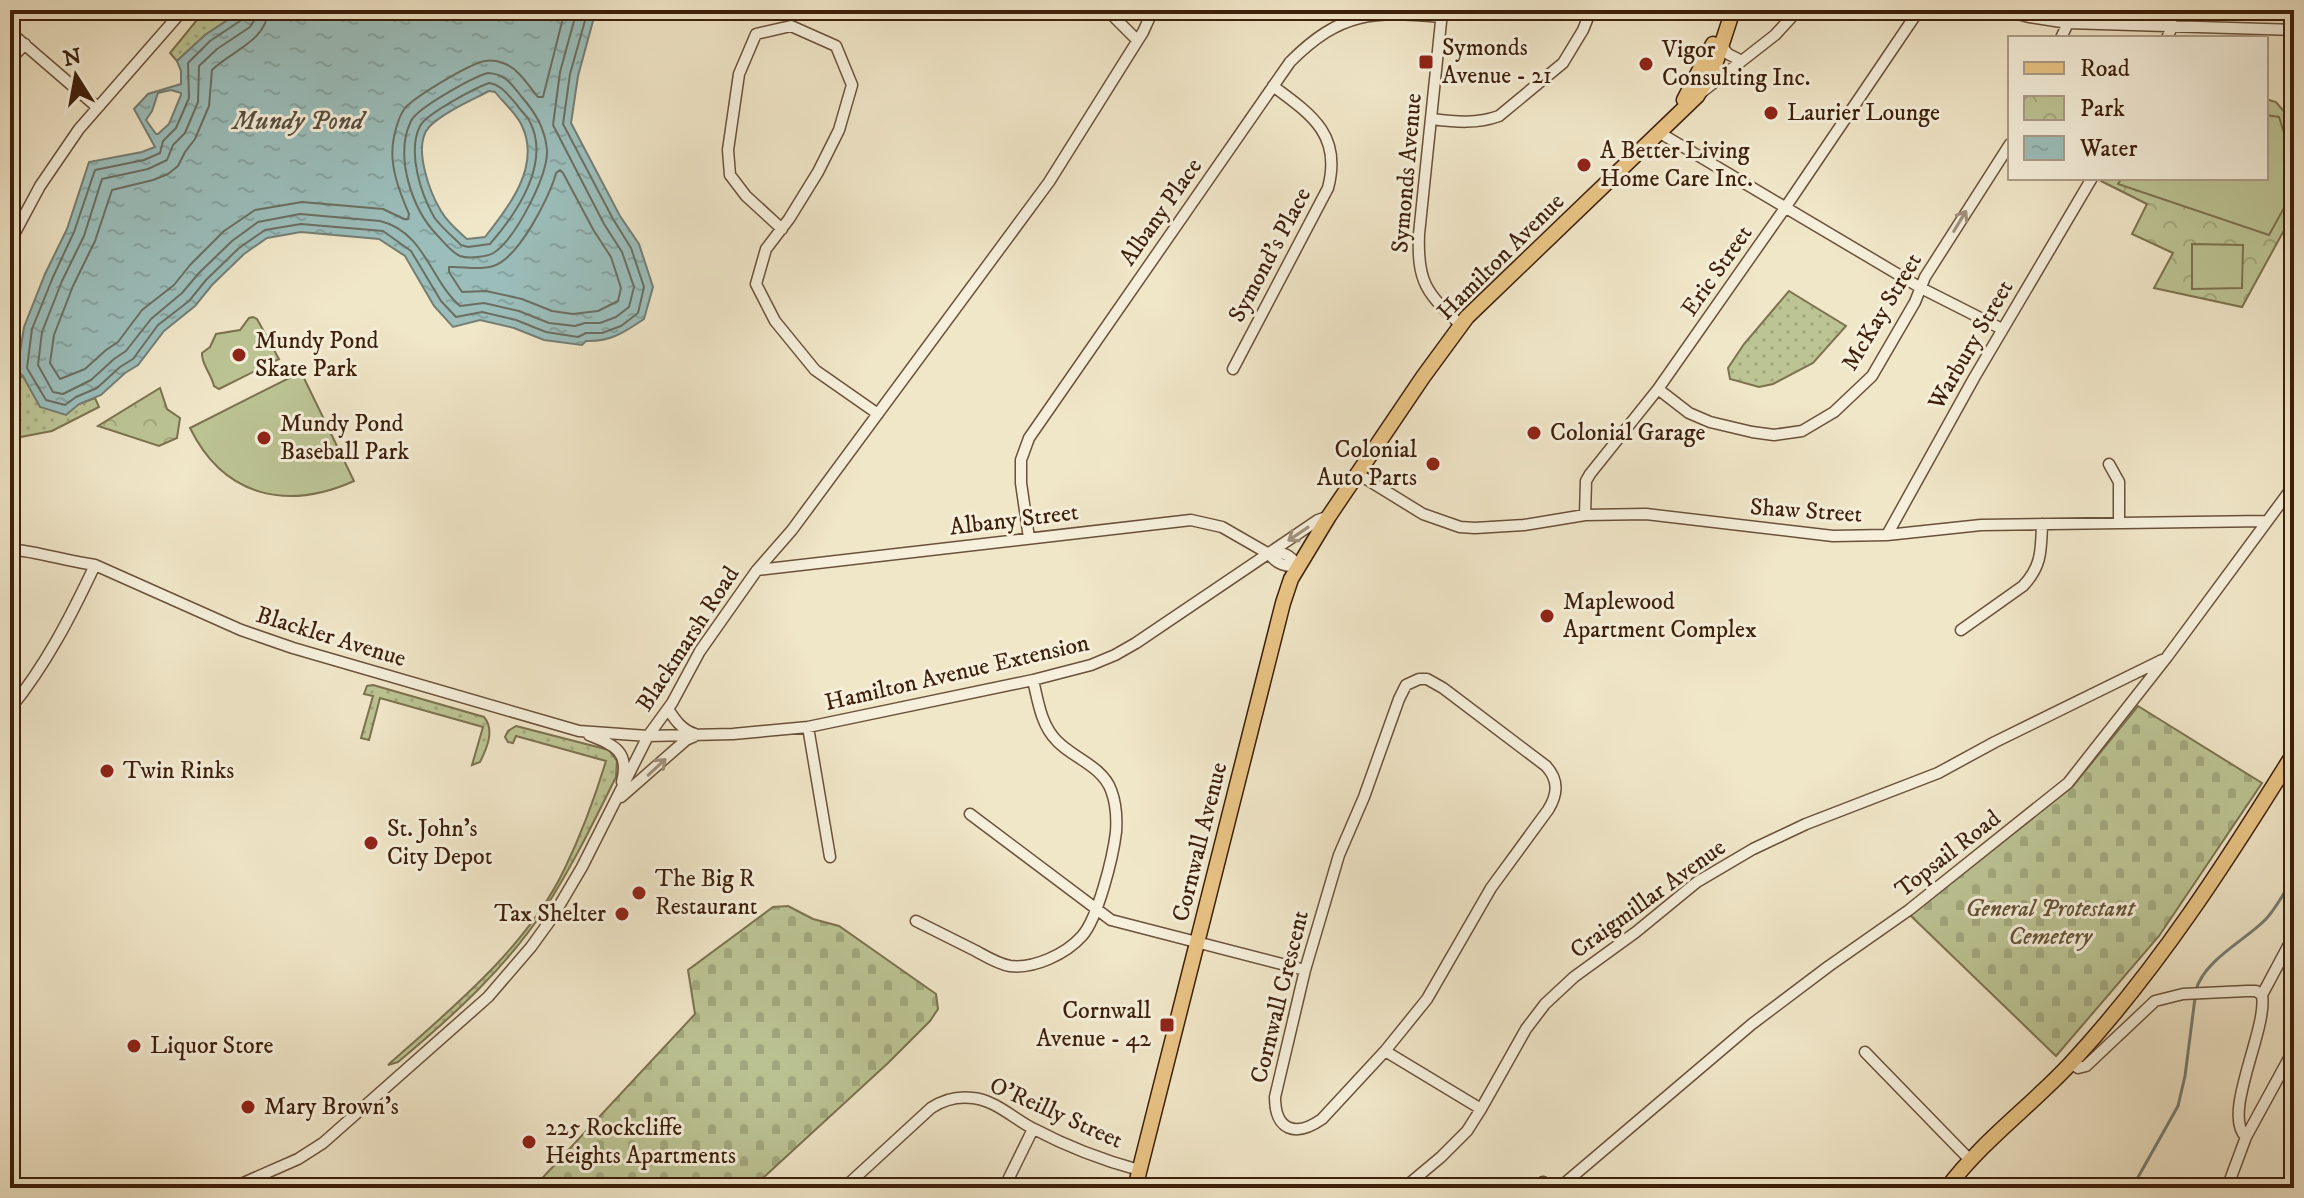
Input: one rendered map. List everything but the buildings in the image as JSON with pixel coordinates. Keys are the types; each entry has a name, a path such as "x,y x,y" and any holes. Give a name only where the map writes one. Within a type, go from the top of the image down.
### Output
{"main road":[{"path":"1697,96 1714,68 1732,10"},
{"path":"1699,74 1732,10"},
{"name":"Hamilton Avenue","path":"1665,128 1699,74"},
{"name":"Hamilton Avenue","path":"1329,516 1461,325 1697,96"},
{"name":"Cornwall Avenue","path":"1135,1188 1283,603 1298,566 1329,516"},
{"path":"1947,1188 2071,1063 2128,997 2224,866 2294,753"}],"street":[{"path":"10,242 52,167 97,107 183,10"},
{"path":"1107,10 1137,40"},
{"name":"Blackmarsh Road","path":"239,1186 298,1159 323,1143 488,997 521,960 552,918 618,800 648,736 668,709 700,651 757,570 792,530 1049,182 1153,10"},
{"path":"1432,119 1471,122 1499,116 1563,63 1591,10"},
{"name":"Hamilton Avenue","path":"1697,96 1775,35 1798,10"},
{"name":"Eric Street","path":"1585,515 1586,481 1590,474 1658,389 1919,10"},
{"path":"2003,10 2068,23 2294,30"},
{"path":"2167,36 2170,10"},
{"name":"Symonds Avenue","path":"1442,13 1419,234 1419,264 1428,290 1461,325"},
{"name":"Albany Place","path":"1029,538 1021,460 1029,438 1290,62 1318,37 1369,14 1442,13"},
{"path":"2062,36 2068,23"},
{"path":"782,229 746,196 730,175 728,150 739,74 756,34 791,26 836,46 852,85 839,130 818,172 782,229 766,249 756,284 775,321 815,370 878,414"},
{"path":"10,32 97,107"},
{"path":"10,60 25,44"},
{"path":"1721,45 1728,54 1738,59"},
{"name":"Hamilton Avenue","path":"1699,74 1752,53"},
{"name":"Symond's Place","path":"1233,369 1328,188 1333,168 1331,150 1308,113 1273,86"},
{"path":"1665,128 1785,208 1921,288 2002,329"},
{"name":"McKay Street","path":"1658,389 1689,413 1710,422 1774,435 1802,431 1834,412 1872,376 1976,194 2008,147"},
{"name":"Warbury Street","path":"1887,535 2002,329 2091,180"},
{"path":"2109,464 2119,482 2119,523"},
{"name":"Shaw Street","path":"1358,474 1423,514 1460,527 1524,525 1585,515 1646,514 1833,536 1887,535 1981,525 2266,521"},
{"name":"Topsail Road","path":"1566,1186 1752,1024 1909,910 2068,783 2167,657 2294,485"},
{"name":"Hamilton Avenue Extension","path":"648,736 808,727 1091,665 1115,655 1318,520 1329,516"},
{"name":"Albany Street","path":"757,570 1191,520 1222,527 1287,567 1298,566"},
{"path":"1961,630 2031,578 2040,560 2042,524"},
{"name":"Blackler Avenue","path":"10,549 95,565 254,635 324,658 579,731 648,736"},
{"path":"10,709 31,684 65,627 95,565"},
{"name":"Craigmillar Avenue","path":"1404,1188 1458,1139 1481,1109 1526,1029 1545,1004 1574,977 1697,882 1753,849 1806,824 1938,773 2167,657"},
{"name":"Cornwall Crescent","path":"1427,679 1546,766 1554,778 1556,791 1548,810 1491,888 1427,999 1385,1051 1327,1114 1312,1126 1295,1129 1280,1122 1275,1097 1305,970 1339,855 1406,685 1412,680 1427,679"},
{"path":"916,921 1001,963 1020,966 1050,957 1071,945 1082,936 1095,910 1116,834 1114,799 1104,778 1052,736 1042,716 1033,680"},
{"path":"668,709 681,727 696,735"},
{"path":"808,727 830,857"},
{"path":"579,731 613,745 622,753 625,772 618,800"},
{"path":"618,800 686,740 696,735"},
{"path":"970,814 1111,920 1305,970"},
{"path":"2246,1137 2241,1133 2237,1116 2260,1025 2262,995 2294,935"},
{"path":"2071,1063 2078,1068 2086,1066 2155,1001 2183,994 2256,991 2262,995"},
{"path":"2227,1188 2246,1137 2294,1049"},
{"path":"1385,1051 1481,1109"},
{"path":"1865,1052 1971,1161"},
{"name":"O'Reilly Street","path":"844,1188 925,1114 947,1100 964,1097 981,1100 1033,1129 1091,1155 1139,1170"},
{"path":"1004,1188 1033,1129"},
{"path":"1532,1188 1543,1182 1552,1188"}],"green space":[{"path":"205,10 243,10 205,35 177,61 170,53"},
{"path":"2268,100 2276,102 2294,123 2294,212 2242,307 2154,288 2173,253 2132,234 2147,204 2101,181 2268,180"},
{"path":"2268,115 2279,117 2285,136 2294,139 2294,190 2269,235 2118,184 2121,180 2268,180"},
{"path":"2192,244 2243,245 2242,288 2192,289"},
{"path":"1789,291 1846,326 1813,363 1773,384 1759,387 1730,379 1728,368 1744,344"},
{"name":"Mundy Pond Skate Park","path":"253,317 279,359 219,389 214,386 202,353 210,347 216,334 240,330"},
{"name":"Mundy Pond Baseball Park","path":"301,372 354,481 305,495 282,496 260,492 239,483 221,470 204,451 190,428"},
{"path":"23,376 40,406 79,404 95,398 99,407 52,431 10,439 10,385"},
{"path":"160,388 167,409 180,418 177,438 159,446 98,426"},
{"path":"373,685 484,717 489,733 480,762 472,765 483,727 380,698 369,740 361,738 373,696 364,694 367,686"},
{"name":"General Protestant Cemetery","path":"2138,706 2262,783 2159,936 2056,1056 1910,915 2073,786"},
{"path":"516,726 609,750 617,761 616,777 583,843 531,929 478,990 398,1062 388,1065 486,975 530,925 564,870 587,816 606,761 516,736 513,743 508,742 505,737 508,731"},
{"path":"788,906 813,919 839,926 936,994 938,1009 930,1021 752,1188 533,1188 695,1014 688,970 773,907"}],"water":[{"name":"Mundy Pond","path":"243,10 596,10 578,76 571,123 620,216 639,244 653,287 644,319 617,335 586,341 582,345 544,340 514,328 480,320 453,327 434,306 405,256 379,239 301,232 267,238 244,254 195,306 164,331 138,365 101,395 79,404 66,415 40,407 17,371 24,327 67,229 89,162 155,147 134,109 148,94 181,84 177,61 205,35","holes":["171,90 181,95 169,124 156,134 146,120 158,93","489,91 495,92 520,122 527,141 528,156 520,185 504,213 485,237 467,239 446,219 437,203 424,169 422,146 424,135 435,122"]}],"waterway":[{"path":"10,375 17,371"},
{"path":"2196,990 2200,979 2216,960 2266,919 2294,876"},
{"path":"2132,1188 2178,1106 2195,998"}],"place":[{"name":"Symonds Avenue - 21","path":"1426,62"},
{"name":"Vigor Consulting Inc.","path":"1646,64"},
{"name":"Laurier Lounge","path":"1771,113"},
{"name":"A Better Living Home Care Inc.","path":"1584,165"},
{"name":"Mundy Pond Skate Park","path":"239,355"},
{"name":"Colonial Garage","path":"1534,433"},
{"name":"Mundy Pond Baseball Park","path":"264,438"},
{"name":"Colonial Auto Parts","path":"1433,464"},
{"name":"Maplewood Apartment Complex","path":"1547,616"},
{"name":"Twin Rinks","path":"107,771"},
{"name":"St. John's City Depot","path":"371,843"},
{"name":"The Big R Restaurant","path":"639,893"},
{"name":"Tax Shelter","path":"622,914"},
{"name":"Cornwall Avenue - 42","path":"1167,1025"},
{"name":"Liquor Store","path":"134,1046"},
{"name":"Mary Brown's","path":"248,1107"},
{"name":"225 Rockcliffe Heights Apartments","path":"529,1142"}]}
